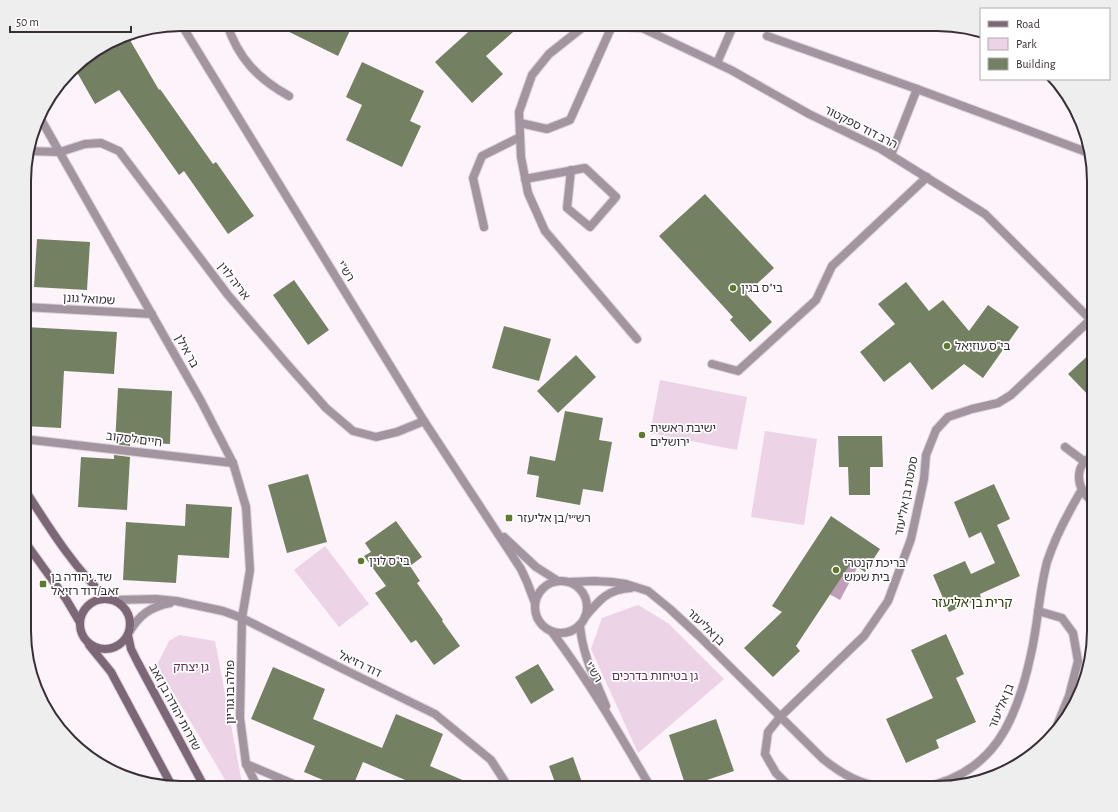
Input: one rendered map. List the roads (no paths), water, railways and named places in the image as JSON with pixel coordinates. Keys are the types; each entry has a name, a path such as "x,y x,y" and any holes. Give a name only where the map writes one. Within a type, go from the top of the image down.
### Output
{"main road":[{"path":"31,499 82,572 96,588 110,599 120,603 129,616 129,633 124,641 118,646 104,650 89,645"},
{"path":"31,550 66,599 79,621 82,635 110,672 169,781"},
{"path":"79,621 86,607 92,602 100,599 110,599"},
{"name":"שדרות יהודה בן זאב","path":"129,633 131,649 201,781"}],"street":[{"name":"רש\"י","path":"184,31 424,421 521,569 535,603"},
{"path":"228,31 231,38 254,71 272,86 289,96"},
{"path":"574,31 549,54 532,75 519,112 521,157 525,179 528,193 545,231 637,339"},
{"path":"520,123 547,129 570,120 610,31"},
{"name":"הרב דוד ספקטור","path":"648,31 717,63 809,114 881,149 985,214 1087,316"},
{"path":"717,63 731,31"},
{"path":"767,36 918,89 1084,152"},
{"path":"892,155 918,89"},
{"name":"בר אילן","path":"43,122 201,401 233,463 246,507 250,570 242,618"},
{"path":"484,227 474,178 482,156 520,137"},
{"name":"אריה לוין","path":"34,151 60,152 84,144 101,143 119,151 228,295 326,408 353,431 376,437 397,432 424,421"},
{"path":"525,179 571,170 585,168 616,197 590,227 567,208 571,170"},
{"path":"712,364 738,371 816,300 832,266 927,177"},
{"name":"שמואל גונן","path":"31,307 152,314"},
{"name":"סמטת בן אליעזר","path":"781,716 864,636 888,601 910,539 924,479 926,455 936,430 948,417 972,409 998,403 1011,395 1087,326"},
{"name":"חיים לסקוב","path":"32,440 233,463"},
{"path":"1065,447 1085,462 1080,469 1079,484 1081,491 1087,498"},
{"name":"בן אליעזר","path":"948,781 970,769 988,754 1003,735 1014,714 1032,654 1047,561 1063,522 1081,491"},
{"name":"רש\"י","path":"495,528 536,567 558,581"},
{"path":"585,617 587,609 584,596 576,586 569,582 558,581 549,584 542,588 537,595 535,603 536,617 540,623 552,632 567,633 580,625 599,600 607,594 622,589 635,588 648,591"},
{"name":"בן אליעזר","path":"569,582 612,582 626,584 648,591 699,636 823,759 838,771 858,781"},
{"name":"דוד רזיאל","path":"110,599 156,599 176,601 223,611 242,618 435,714 491,760 504,781"},
{"name":"דוד רזיאל","path":"129,633 138,618 149,609 158,605 176,601"},
{"path":"1038,611 1062,618 1073,633 1078,661 1069,696 1061,715"},
{"name":"פולה בו גוריון","path":"242,618 240,718 246,764 254,781"},
{"name":"רש\"י","path":"580,625 581,639 585,655 614,725"},
{"name":"רש\"י","path":"552,632 614,725 647,781"},
{"path":"781,716 768,732 765,754 776,773 784,781"},
{"path":"246,764 286,781"}],"place":[{"name":"בי\"ס בגין","path":"733,288"},
{"name":"בי\"ס עוזיאל","path":"947,346"},
{"name":"ישיבת ראשית ירושלים","path":"642,435"},
{"name":"רש״י/בן אליעזר","path":"509,518"},
{"name":"בי\"ס לוין","path":"361,561"},
{"name":"בריכת קנטרי בית שמש","path":"836,570"},
{"name":"שד. יהודה בן זאב/דוד רזיאל","path":"43,584"}],"district":[{"name":"קרית בן אליעזר","path":"972,603"}],"park label":[{"name":"גן יצחק","path":"191,667"},
{"name":"גן בטיחות בדרכים","path":"655,676"}]}
